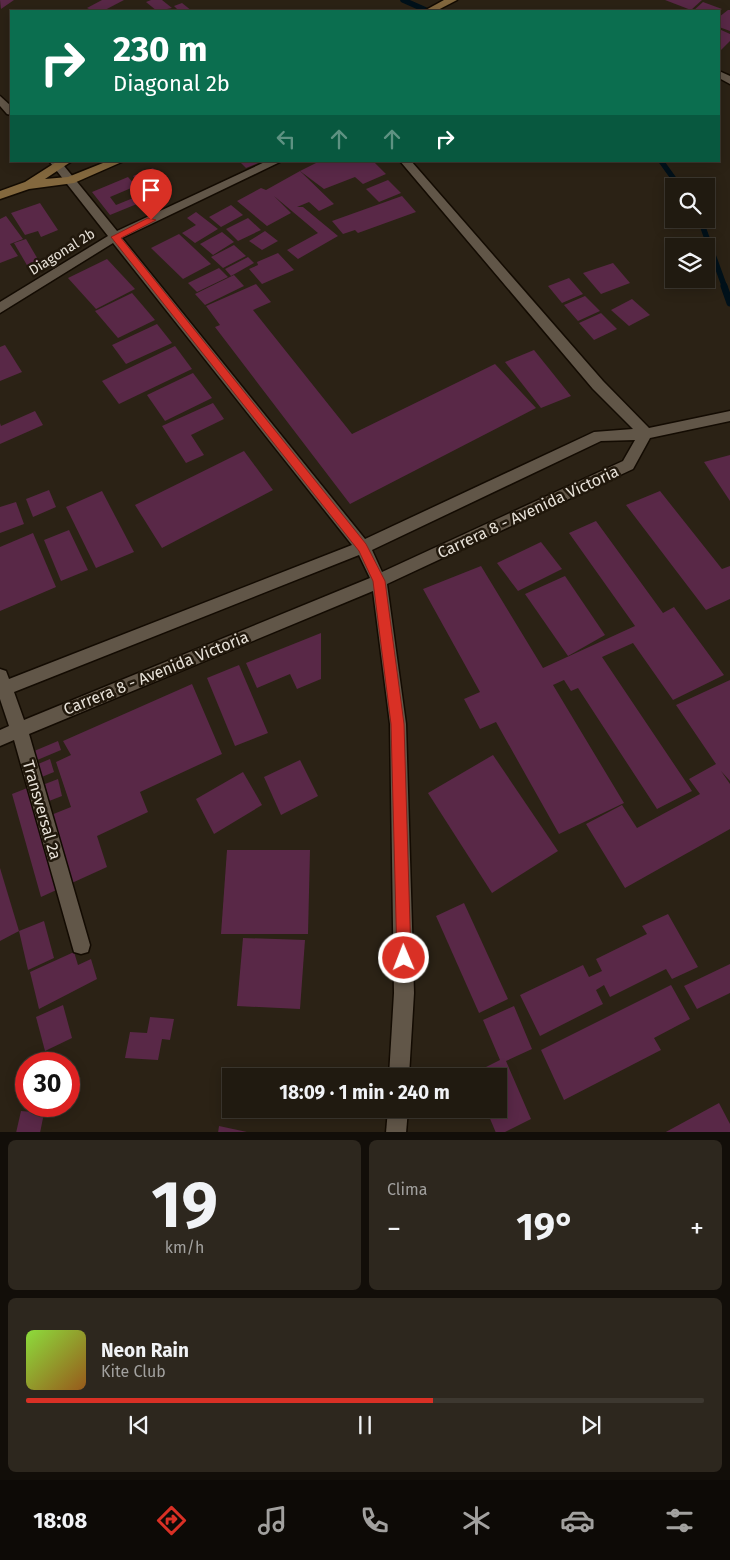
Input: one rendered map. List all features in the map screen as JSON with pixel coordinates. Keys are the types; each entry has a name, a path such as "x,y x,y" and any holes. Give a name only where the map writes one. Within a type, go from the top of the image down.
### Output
{"street":[{"path":"432,9 452,0"},
{"path":"0,99 10,111"},
{"path":"27,185 60,162 70,180 362,548 379,581 398,724 404,993 400,1068"},
{"path":"0,195 27,185 70,180 116,162"},
{"name":"Diagonal 2b","path":"0,308 115,237 276,162"},
{"path":"406,162 598,385 646,434"},
{"path":"2,685 362,548 599,436 646,434 730,416"},
{"name":"Carrera 8 - Avenida Victoria","path":"0,738 379,581 628,465 646,434"},
{"name":"Transversal 2a","path":"2,685 19,730 81,945"},
{"path":"396,1132 397,1118"}],"building":[{"path":"0,0 14,0 1,9"},
{"path":"102,0 124,0 105,10 91,10 87,8"},
{"path":"162,0 172,8 156,10 146,2"},
{"path":"665,0 702,0 691,10"},
{"path":"703,2 722,9 720,10 694,10"},
{"path":"182,3 191,10 178,10 174,6"},
{"path":"730,10 730,31 720,27 720,16"},
{"path":"720,29 730,34 730,41 720,51"},
{"path":"240,162 261,162 246,168"},
{"path":"318,162 374,162 386,174 363,184 355,177 324,189 300,171"},
{"path":"153,168 160,176 139,184 133,176"},
{"path":"300,171 334,204 319,211 309,202 297,207 303,207 338,236 298,259 287,250 318,233 274,196 291,213 267,226 237,201 261,188 266,190"},
{"path":"128,177 136,186 110,197 116,205 148,192 142,185 161,178 171,190 110,215 92,192"},
{"path":"388,180 401,193 379,202 366,189"},
{"path":"402,196 416,212 358,233 355,230 343,234 332,221"},
{"path":"40,203 58,230 41,237 38,231 25,235 11,213"},
{"path":"231,205 243,215 221,227 209,217"},
{"path":"196,212 218,229 195,243 182,233 196,225 187,218"},
{"path":"6,216 23,239 10,244 18,256 0,263 0,219"},
{"path":"248,218 261,230 238,241 226,229"},
{"path":"265,231 278,241 262,250 249,241"},
{"path":"222,232 234,242 213,255 200,244"},
{"path":"179,234 211,264 183,279 151,248"},
{"path":"26,239 43,268 31,272 14,243"},
{"path":"234,245 246,256 223,268 211,257"},
{"path":"278,253 294,270 262,284 249,269 258,265 257,262"},
{"path":"248,257 254,263 231,276 225,269"},
{"path":"107,259 135,289 96,309 68,278"},
{"path":"613,263 630,283 601,294 583,273"},
{"path":"219,268 228,277 197,292 188,283"},
{"path":"234,275 244,286 205,305 195,294"},
{"path":"569,278 583,294 562,303 548,286"},
{"path":"256,284 271,302 253,310 352,434 495,364 536,408 350,504 215,327 220,325 206,306"},
{"path":"132,293 155,320 118,338 95,311"},
{"path":"585,296 600,311 578,321 564,305"},
{"path":"632,299 650,315 629,326 611,310"},
{"path":"601,313 617,329 594,340 579,323"},
{"path":"157,324 172,343 126,364 112,345"},
{"path":"5,345 22,372 0,381 0,347"},
{"path":"175,346 192,369 119,404 102,381"},
{"path":"534,350 571,396 541,408 505,362"},
{"path":"193,373 212,398 165,421 147,395"},
{"path":"213,403 224,419 191,435 204,455 186,463 162,426"},
{"path":"35,411 43,425 0,444 0,423 1,426"},
{"path":"244,451 273,490 162,548 135,505"},
{"path":"730,455 730,501 704,462"},
{"path":"49,490 56,507 33,517 26,499"},
{"path":"102,491 134,552 96,568 66,507"},
{"path":"660,491 722,569 730,566 730,599 706,610 626,505"},
{"path":"16,502 24,524 0,533 0,507"},
{"path":"596,521 663,613 674,607 724,675 673,700 633,643 602,657 692,791 657,809 578,688 571,691 564,680 553,685 624,803 559,834 496,722 480,729 464,699 480,692 423,589 481,566 543,668 635,626 569,533"},
{"path":"69,530 88,570 61,581 44,540"},
{"path":"33,533 56,587 0,611 0,547"},
{"path":"541,542 562,569 518,591 497,563"},
{"path":"565,576 605,635 568,656 525,594"},
{"path":"321,633 321,679 297,689 290,674 257,688 246,663"},
{"path":"239,665 268,733 235,746 207,678"},
{"path":"730,680 730,781 721,771 730,784 730,829 625,888 586,824 622,805 637,828 700,794 689,779 716,764 676,705"},
{"path":"192,684 222,754 140,792 148,812 97,836 107,867 41,897 12,794 35,785 46,817 71,807 56,762 71,755 63,741"},
{"path":"58,741 61,750 23,766 20,757"},
{"path":"493,755 558,851 492,893 428,793"},
{"path":"50,759 54,772 27,783 24,770"},
{"path":"300,760 318,796 281,815 264,777"},
{"path":"243,772 262,805 214,834 196,799"},
{"path":"58,779 62,796 49,801 45,784"},
{"path":"227,850 310,850 308,934 221,934"},
{"path":"0,868 19,931 0,941"},
{"path":"464,903 508,999 479,1013 436,916"},
{"path":"668,914 698,967 672,979 666,969 610,997 604,985 596,990 603,1004 540,1036 520,995 583,965 589,977 602,971 596,959 647,934 642,926"},
{"path":"44,921 54,958 28,970 19,931"},
{"path":"243,938 305,940 300,1009 237,1006"},
{"path":"74,952 78,965 91,959 97,979 39,1009 30,972"},
{"path":"730,964 730,993 697,1009 684,986"},
{"path":"671,985 690,1019 654,1038 661,1050 564,1100 541,1050"},
{"path":"63,1005 72,1038 45,1051 36,1017"},
{"path":"514,1006 532,1049 506,1061 531,1119 505,1132 496,1132 490,1118 507,1118 507,1068 484,1068 500,1060 483,1020"},
{"path":"150,1017 174,1019 170,1040 162,1039 158,1060 125,1058 130,1032 147,1033"},
{"path":"719,1103 730,1124 730,1132 666,1132"},
{"path":"20,1117 43,1117 40,1132 16,1132"},
{"path":"219,1126 247,1132 218,1132"}],"waterway":[{"path":"403,0 426,10"},
{"path":"662,162 673,178"},
{"path":"703,228 725,288"},
{"path":"724,286 730,303"}],"route":[{"path":"151,220 115,237 362,548 379,581 398,724 404,958"}]}
